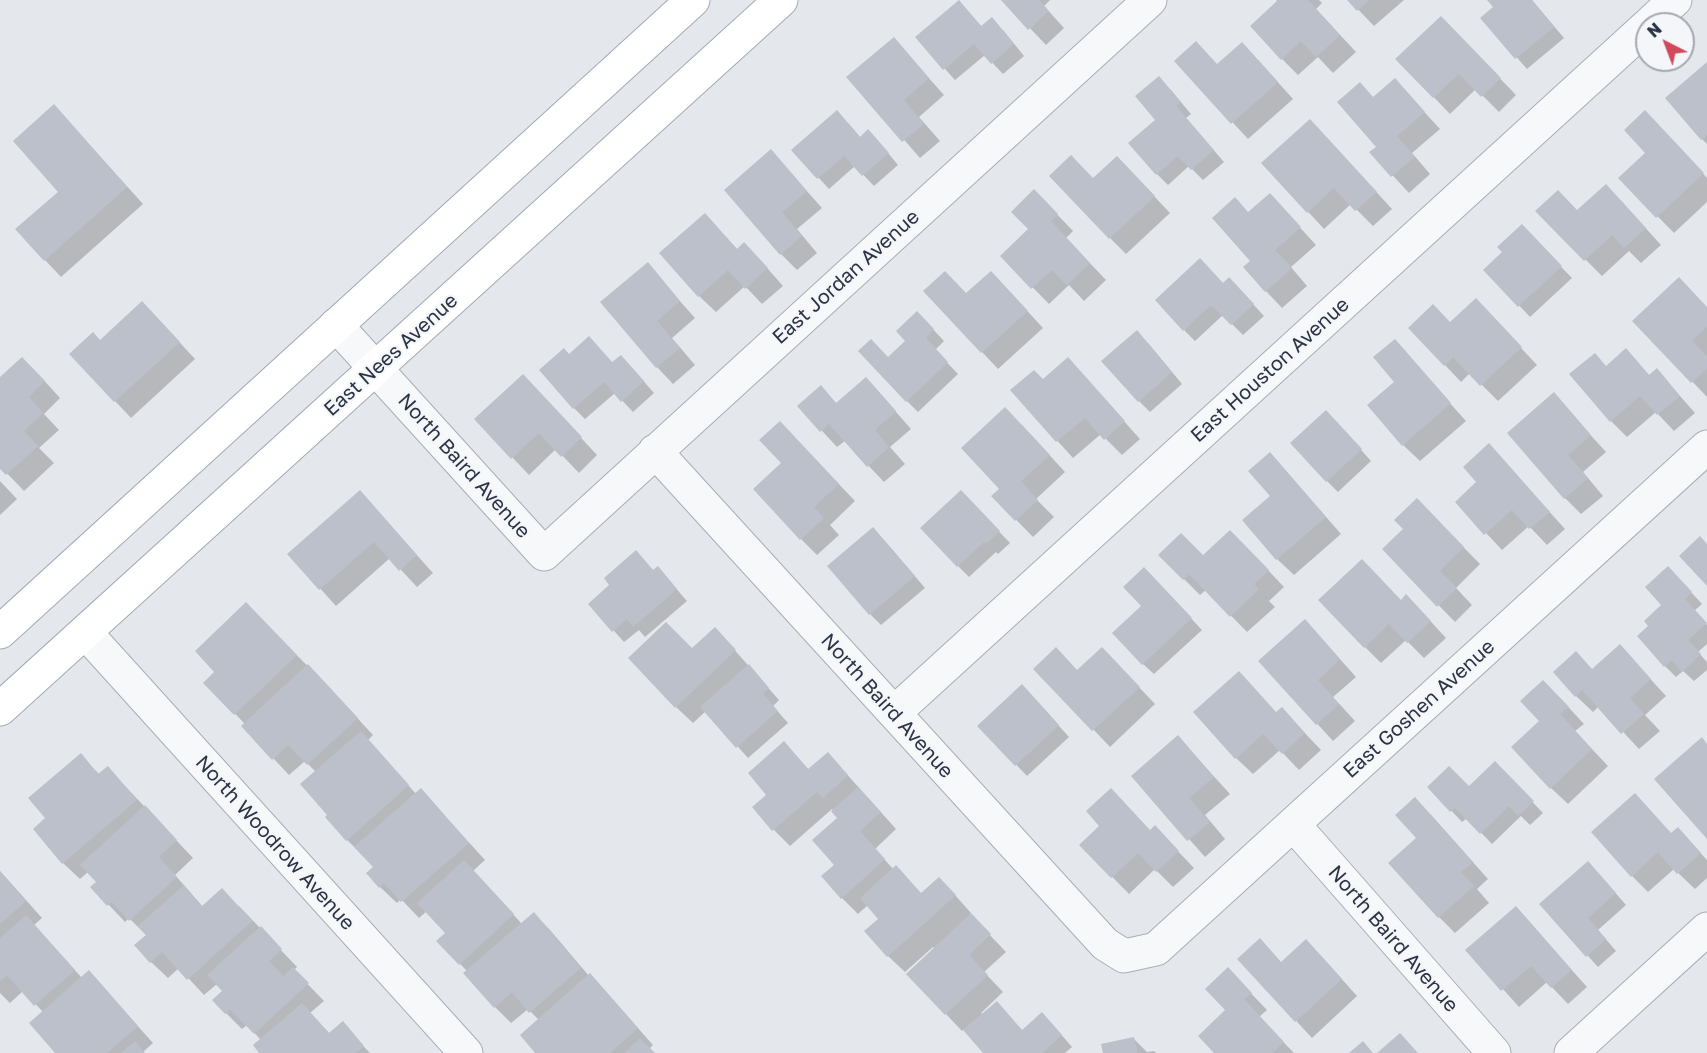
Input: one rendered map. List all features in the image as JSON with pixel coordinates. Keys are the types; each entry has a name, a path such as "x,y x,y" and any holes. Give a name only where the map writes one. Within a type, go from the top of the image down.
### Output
{"main road":[{"path":"0,632 693,0"},
{"name":"East Nees Avenue","path":"0,709 781,0"}],"street":[{"name":"East Jordan Avenue","path":"544,554 1150,0"},
{"name":"East Houston Avenue","path":"1662,12 1675,0"},
{"name":"East Houston Avenue","path":"894,713 1635,37"},
{"name":"North Baird Avenue","path":"336,325 544,554"},
{"name":"East Goshen Avenue","path":"1124,956 1156,949 1707,447"},
{"name":"North Baird Avenue","path":"655,451 1105,944 1124,956"},
{"name":"North Woodrow Avenue","path":"85,632 466,1053"},
{"name":"North Baird Avenue","path":"1293,824 1494,1053"},
{"path":"1571,1053 1707,929"}],"building":[{"path":"959,0 981,26 992,17 1014,44 991,64 974,44 943,70 915,37"},
{"path":"1001,0 1039,0 1049,11 1028,30"},
{"path":"1276,0 1308,0 1340,35 1316,57 1301,41 1281,60 1250,26"},
{"path":"1347,0 1369,0 1357,11"},
{"path":"1487,0 1532,0 1554,27 1515,59 1480,18 1493,7"},
{"path":"1441,16 1501,78 1481,97 1459,74 1433,98 1395,59"},
{"path":"894,37 929,78 904,100 924,124 902,142 846,77"},
{"path":"1196,41 1217,64 1242,42 1278,82 1231,124 1174,61"},
{"path":"1707,62 1707,135 1701,140 1665,98"},
{"path":"1159,76 1181,102 1176,106 1214,150 1191,170 1178,156 1156,175 1128,143 1155,120 1135,96"},
{"path":"1395,78 1425,112 1397,136 1415,157 1391,177 1369,152 1376,147 1337,102 1360,82 1373,97"},
{"path":"54,104 127,187 44,261 15,229 58,192 13,141"},
{"path":"837,110 860,137 868,129 889,153 862,176 844,156 817,179 791,150"},
{"path":"1645,110 1704,173 1656,218 1618,178 1645,153 1624,130"},
{"path":"1310,119 1377,192 1355,211 1334,188 1307,213 1261,163"},
{"path":"771,149 807,191 782,212 802,236 780,255 724,190"},
{"path":"1071,155 1093,178 1117,156 1155,196 1109,239 1049,176"},
{"path":"1606,184 1646,228 1624,248 1612,235 1584,261 1535,211 1558,190 1577,210"},
{"path":"1034,189 1058,214 1051,221 1090,263 1067,285 1052,270 1031,289 1000,256 1028,229 1011,212"},
{"path":"1270,193 1301,227 1275,250 1292,268 1265,292 1243,267 1250,261 1212,218 1235,197 1248,212"},
{"path":"705,213 737,249 744,242 768,268 745,289 728,270 698,297 659,253"},
{"path":"1522,224 1562,266 1518,307 1483,270 1502,252 1497,247"},
{"path":"1200,258 1223,283 1229,277 1254,304 1231,325 1211,305 1183,331 1155,300"},
{"path":"648,262 680,301 657,321 680,348 656,368 600,302"},
{"path":"945,271 966,293 991,271 1028,311 981,353 923,291"},
{"path":"1679,277 1707,307 1707,327 1692,341 1707,357 1707,368 1691,383 1632,321"},
{"path":"1476,298 1522,347 1480,386 1453,357 1444,366 1408,328 1433,304 1450,322"},
{"path":"142,301 180,342 114,402 69,354 93,332 100,340"},
{"path":"917,311 934,329 926,338 948,362 906,402 858,351 871,339 888,357 905,341 896,331"},
{"path":"1137,330 1172,372 1138,402 1101,361"},
{"path":"589,336 612,362 621,355 644,381 621,402 604,382 573,409 539,370 564,348 569,354"},
{"path":"1395,339 1451,403 1402,446 1367,405 1394,382 1373,357"},
{"path":"1626,348 1649,375 1657,368 1680,396 1657,415 1640,396 1610,422 1569,374 1595,353 1606,366"},
{"path":"22,357 45,381 29,397 43,413 24,431 38,446 6,475 0,469 0,377"},
{"path":"1068,357 1125,421 1104,440 1085,418 1056,442 1010,390 1034,370 1043,379"},
{"path":"523,374 582,437 561,457 539,433 511,459 474,419"},
{"path":"866,377 896,411 875,430 889,447 867,467 829,424 820,432 797,406 821,385 836,403"},
{"path":"1554,392 1591,435 1568,455 1588,478 1564,499 1507,433"},
{"path":"1005,407 1050,455 1021,481 1038,500 1015,521 991,496 999,489 961,448"},
{"path":"1326,410 1362,449 1326,482 1290,443"},
{"path":"780,421 839,484 814,507 824,518 800,540 753,489 781,463 759,440"},
{"path":"1489,443 1550,512 1529,529 1512,510 1484,535 1455,502 1476,482 1463,467"},
{"path":"1270,452 1326,517 1276,560 1242,520 1270,496 1248,471"},
{"path":"360,490 417,555 399,571 374,542 319,590 287,554"},
{"path":"961,490 1000,531 986,544 984,542 957,567 920,528"},
{"path":"1417,498 1464,547 1440,571 1457,588 1437,607 1382,549 1403,529 1394,520"},
{"path":"873,527 915,576 869,615 827,566"},
{"path":"1230,530 1269,570 1254,584 1259,589 1230,617 1189,574 1183,580 1158,555 1181,533 1203,555"},
{"path":"1700,536 1707,544 1707,586 1679,556"},
{"path":"636,550 653,570 658,566 677,589 633,627 627,619 612,632 588,604 609,585 604,578"},
{"path":"1362,559 1401,600 1406,594 1431,621 1407,643 1389,624 1364,648 1318,600"},
{"path":"1668,566 1692,592 1685,599 1707,623 1688,640 1701,654 1682,672 1672,660 1664,667 1637,636 1648,626 1644,621 1661,605 1645,587"},
{"path":"1144,567 1192,618 1142,665 1112,633 1141,606 1123,587"},
{"path":"246,602 297,655 234,715 203,683 214,672 195,651"},
{"path":"1305,619 1340,659 1318,680 1339,704 1316,725 1258,661"},
{"path":"666,622 692,648 715,627 736,650 675,708 628,658"},
{"path":"1620,644 1651,679 1630,698 1644,714 1621,734 1582,690 1575,697 1553,672 1576,651 1592,669"},
{"path":"1056,647 1077,670 1102,647 1140,687 1092,731 1033,669"},
{"path":"308,664 358,718 307,765 288,745 272,760 241,726"},
{"path":"749,664 769,688 763,694 778,711 736,748 700,707"},
{"path":"1239,671 1276,712 1282,707 1305,733 1282,754 1263,734 1235,759 1193,712"},
{"path":"1543,680 1569,707 1560,714 1592,749 1550,789 1511,747 1539,721 1520,701"},
{"path":"1022,684 1059,725 1015,766 977,726"},
{"path":"361,731 409,785 346,841 300,784"},
{"path":"1178,735 1214,777 1189,798 1210,822 1187,841 1131,776"},
{"path":"1702,737 1707,744 1707,839 1654,779"},
{"path":"784,741 808,769 828,752 848,775 823,798 817,792 772,831 752,807 766,795 748,773"},
{"path":"81,753 98,774 108,766 137,800 62,864 33,829 45,818 28,798"},
{"path":"1495,761 1534,801 1518,816 1509,806 1480,834 1455,808 1450,812 1427,787 1449,766 1469,786"},
{"path":"858,787 881,812 860,831 885,859 841,899 821,876 834,865 812,840 837,818 831,811"},
{"path":"421,788 469,843 401,902 384,883 379,888 366,873 373,867 354,847"},
{"path":"1111,788 1150,830 1155,825 1179,851 1156,872 1138,853 1111,878 1079,845 1099,826 1086,811"},
{"path":"1635,793 1671,833 1678,827 1701,853 1677,874 1658,852 1631,877 1591,832"},
{"path":"1415,797 1473,862 1461,872 1474,886 1438,918 1388,863 1416,838 1395,815"},
{"path":"145,805 177,840 159,857 177,877 129,921 112,902 107,906 90,887 96,882 80,865"},
{"path":"464,860 514,914 459,965 436,941 445,933 417,903"},
{"path":"1588,861 1616,893 1588,918 1606,939 1586,957 1539,904"},
{"path":"896,865 921,893 939,877 956,895 887,957 864,931 878,919 860,898"},
{"path":"0,871 26,901 0,924"},
{"path":"184,885 202,906 222,888 252,921 187,980 162,952 150,963 134,945 146,935 138,926"},
{"path":"1516,906 1572,970 1551,988 1531,966 1501,991 1465,950"},
{"path":"534,912 581,968 529,1013 512,992 494,1008 463,973"},
{"path":"971,913 991,934 969,955 988,975 945,1015 906,974"},
{"path":"26,915 75,970 34,1006 7,975 0,981 0,938"},
{"path":"261,926 282,949 269,961 283,976 293,967 309,983 254,1034 230,1009 225,1014 212,1000 222,991 207,975"},
{"path":"1260,938 1281,962 1306,939 1342,979 1295,1022 1237,959"},
{"path":"1228,967 1252,993 1244,999 1284,1042 1272,1053 1214,1053 1198,1036 1225,1010 1205,989"},
{"path":"89,970 138,1026 107,1053 55,1053 29,1023"},
{"path":"590,973 638,1028 610,1053 535,1053 520,1035"},
{"path":"997,1001 1022,1030 1042,1012 1062,1035 1042,1053 983,1053 963,1030"},
{"path":"302,1003 329,1033 343,1021 364,1046 356,1053 259,1053 253,1045"},
{"path":"1400,1033 1418,1053 1377,1053"},
{"path":"1134,1037 1138,1053 1103,1053 1101,1044"},
{"path":"640,1038 655,1053 624,1053"},
{"path":"135,1041 145,1053 121,1053"},
{"path":"1363,1041 1373,1053 1349,1053"}]}
